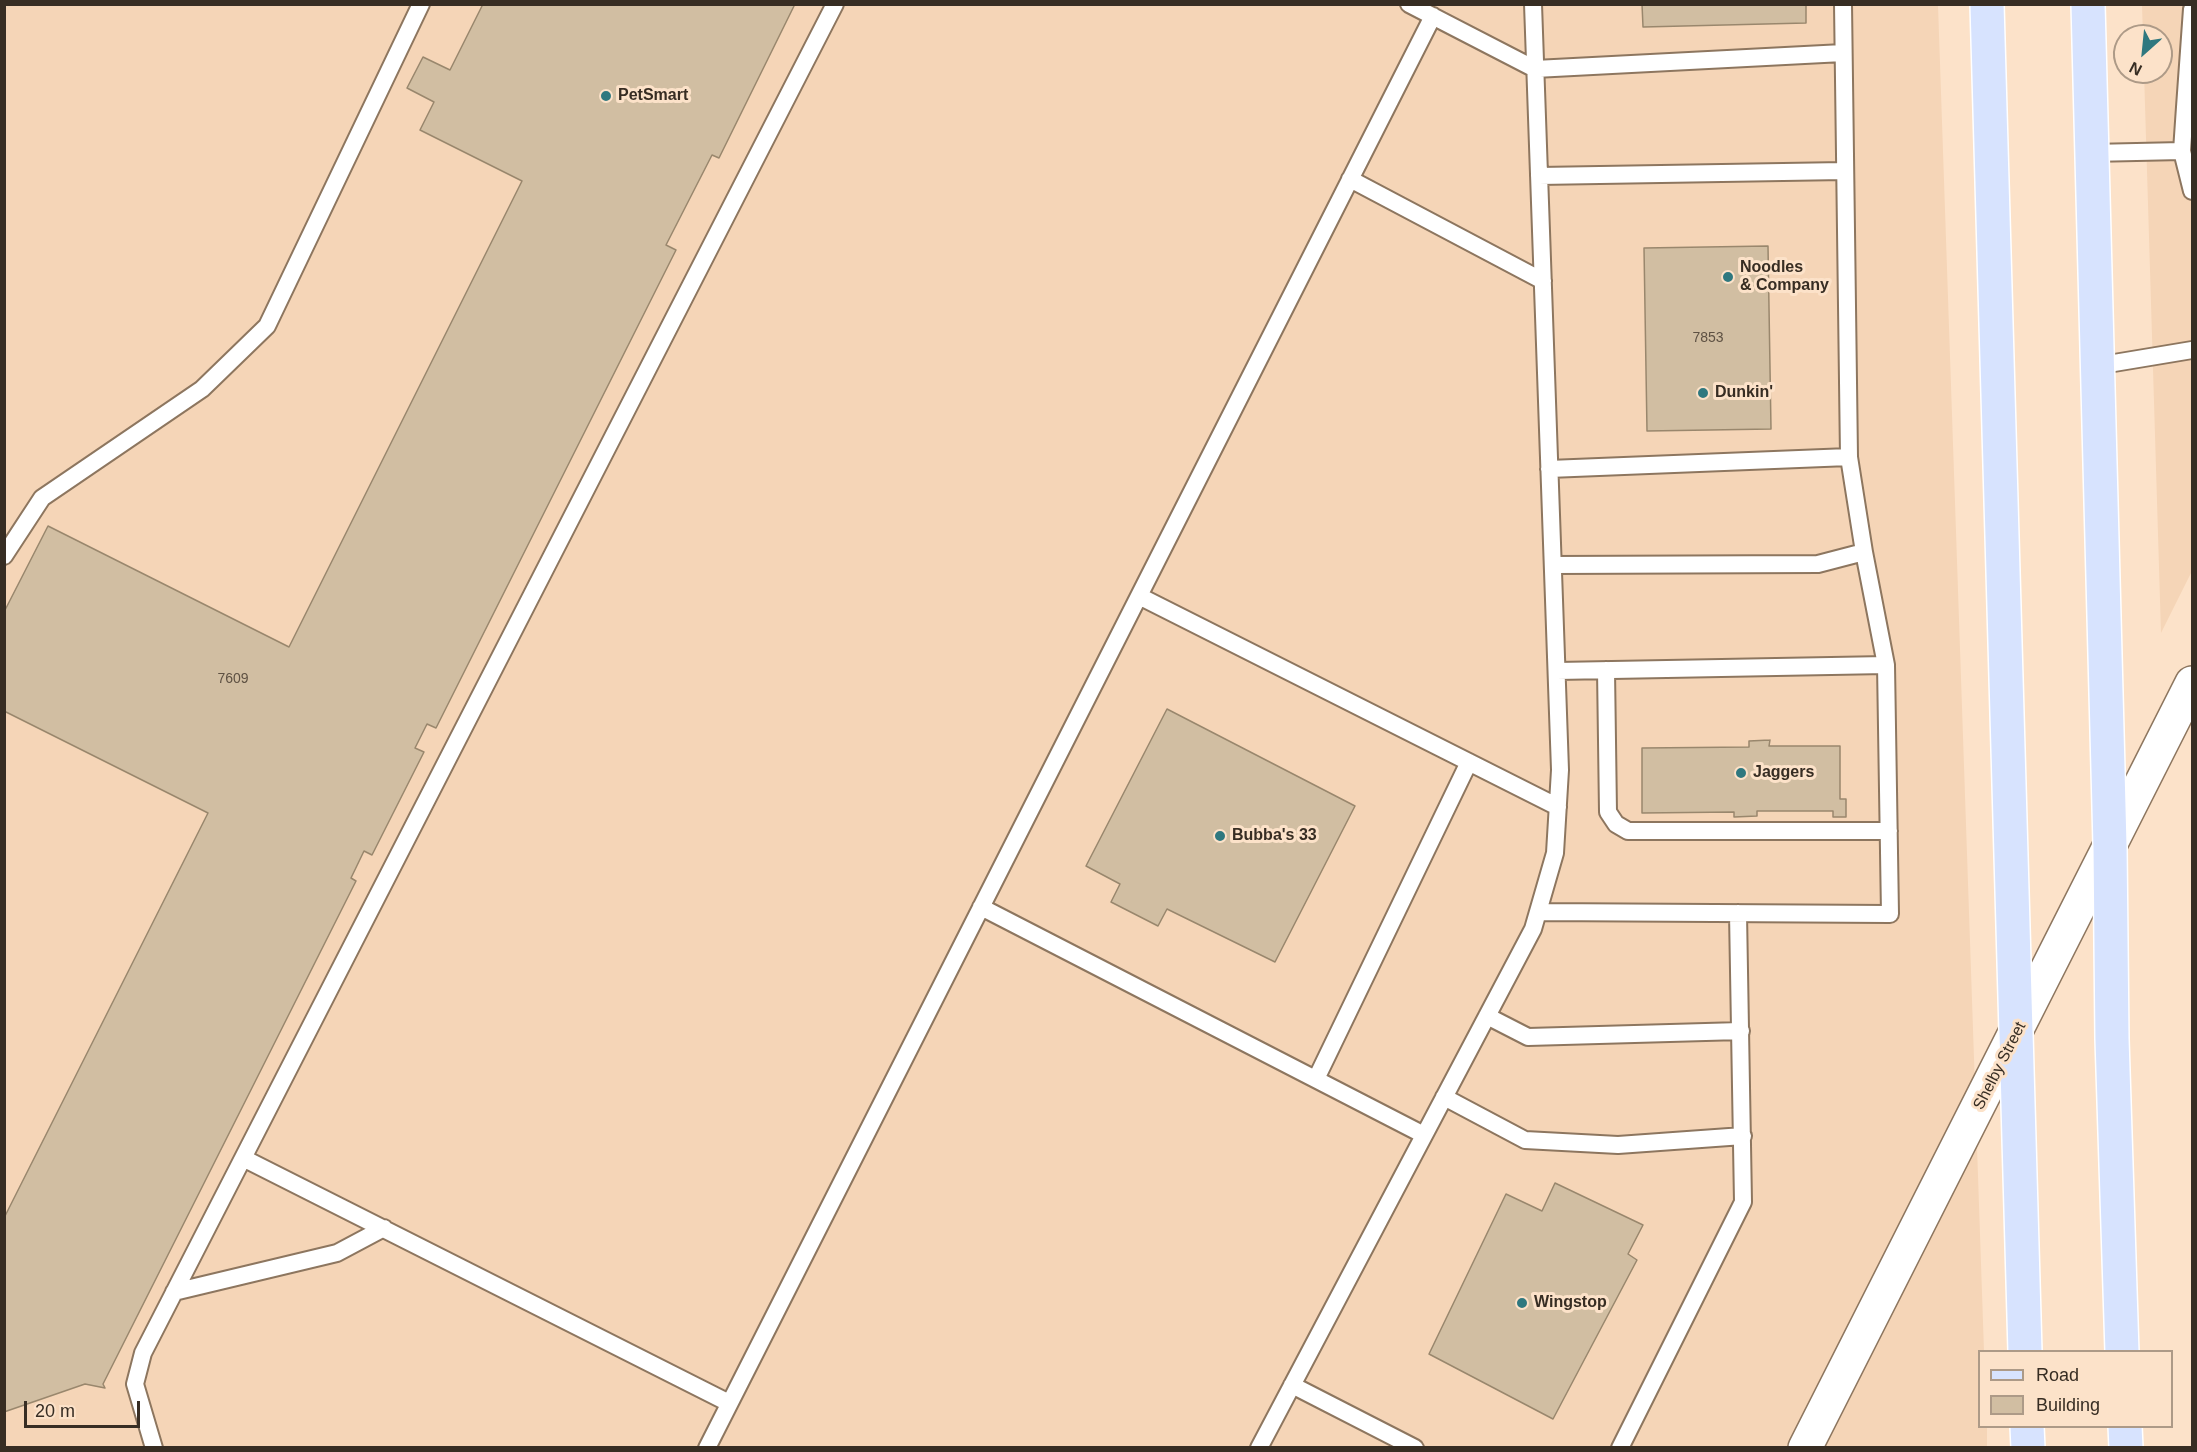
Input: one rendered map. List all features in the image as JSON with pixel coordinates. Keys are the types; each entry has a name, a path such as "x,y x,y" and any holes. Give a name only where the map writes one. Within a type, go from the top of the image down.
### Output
{"main road":[{"path":"1987,4 2025,1350"},
{"path":"2088,4 2110,846 2112,1039 2122,1350"},
{"path":"2027,1428 2028,1448"},
{"path":"2125,1428 2126,1448"}],"street":[{"name":"Shelby Street","path":"1805,1448 2193,683"}],"lane":[{"path":"4,556 42,498 202,389 267,326 421,4"},
{"path":"154,1448 135,1384 143,1353 835,4"},
{"path":"1409,4 1535,69 1844,53"},
{"path":"1259,1448 1533,929 1556,853 1560,770 1533,4"},
{"path":"1538,912 1890,914 1886,665 1864,552 1849,457 1843,4"},
{"path":"2193,9 2189,102 2181,151 2193,191"},
{"path":"707,1448 1432,16"},
{"path":"2091,153 2181,151"},
{"path":"1539,176 1844,171"},
{"path":"1350,179 1543,281"},
{"path":"2096,366 2193,350"},
{"path":"1549,469 1849,457"},
{"path":"1553,565 1818,564 1864,552"},
{"path":"1139,596 1558,807"},
{"path":"1557,671 1886,665"},
{"path":"1606,670 1608,812 1616,824 1628,831 1889,831"},
{"path":"1316,1079 1468,762"},
{"path":"981,908 1424,1135"},
{"path":"1620,1448 1743,1202 1738,913"},
{"path":"1487,1016 1528,1037 1741,1031"},
{"path":"1444,1097 1525,1140 1618,1145 1743,1136"},
{"path":"243,1158 729,1403"},
{"path":"174,1292 337,1253 384,1228"},
{"path":"1292,1385 1415,1448"}],"shaded area":[{"path":"5,5 1938,5 1984,1350 1978,1350 1978,1428 1987,1428 1987,1447 5,1448"},
{"path":"2142,5 2192,5 2192,571 2161,633 2144,84 2173,84 2173,24 2143,24"}],"building":[{"path":"483,4 795,4 719,158 712,155 666,245 676,250 436,728 427,724 415,748 424,752 372,855 364,851 351,878 356,881 103,1384 105,1388 85,1384 4,1412 4,1218 208,813 4,711 4,612 48,526 289,647 522,181 420,130 434,102 407,88 423,57 450,70"},
{"path":"1642,4 1806,4 1806,23 1643,27"},
{"path":"1768,246 1771,429 1647,431 1644,248"},
{"name":"Bubba's 33","path":"1167,709 1355,806 1275,962 1167,909 1158,926 1111,902 1120,884 1086,866"},
{"name":"Jaggers","path":"1770,740 1769,746 1840,746 1840,799 1846,799 1846,817 1833,817 1833,811 1757,811 1757,816 1734,817 1734,812 1642,813 1642,748 1749,747 1749,741"},
{"path":"1555,1183 1643,1225 1628,1254 1637,1260 1553,1419 1429,1354 1506,1194 1542,1211"}],"place":[{"name":"PetSmart","path":"606,96"},
{"name":"Noodles & Company","path":"1728,277"},
{"name":"Dunkin'","path":"1703,393"},
{"name":"Jaggers","path":"1741,773"},
{"name":"Bubba's 33","path":"1220,836"},
{"name":"Wingstop","path":"1522,1303"}]}
